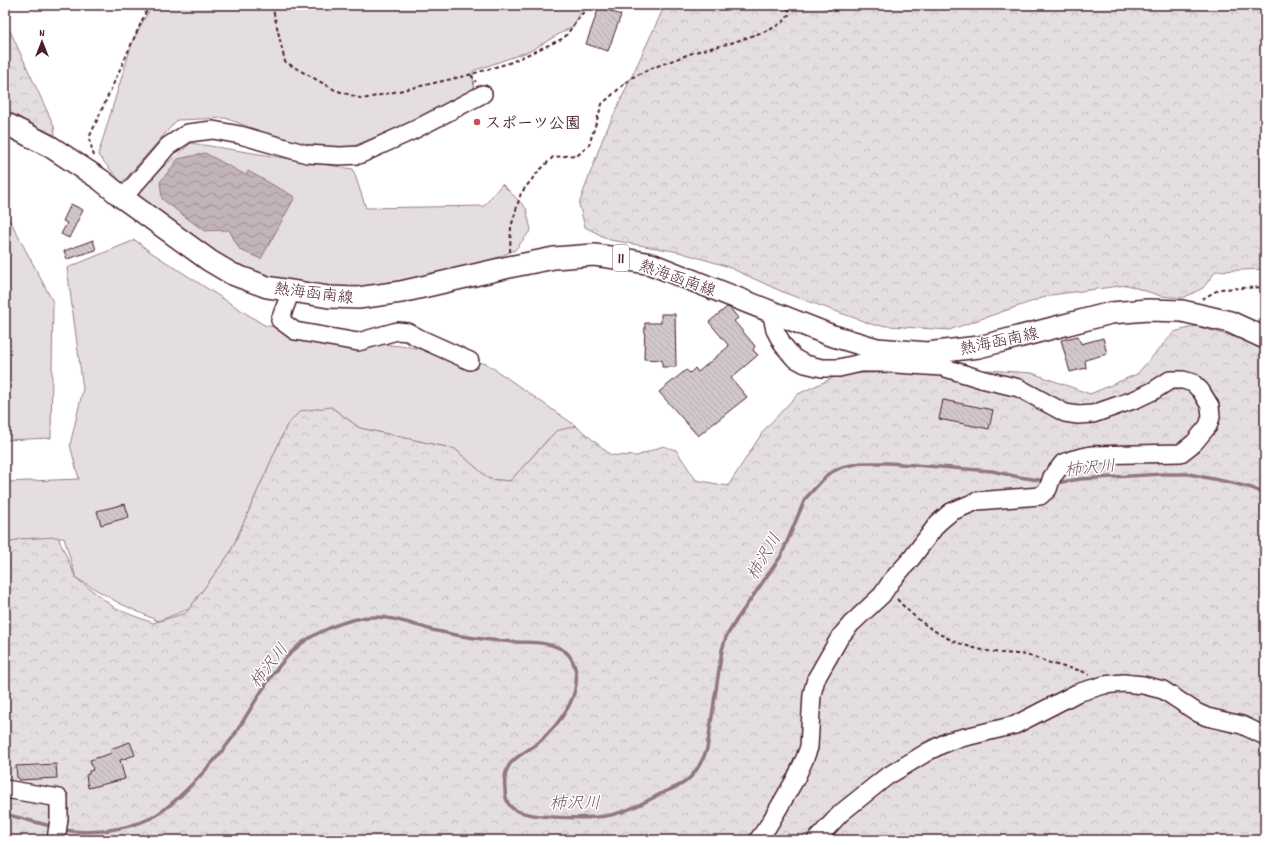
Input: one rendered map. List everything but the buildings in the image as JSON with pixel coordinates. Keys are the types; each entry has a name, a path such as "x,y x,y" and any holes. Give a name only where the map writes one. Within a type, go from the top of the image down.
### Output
{"main road":[{"name":"熱海函南線","path":"5,123 51,147 101,180 123,198 216,264 232,274 267,287 329,297 358,298 402,292 554,258 594,255 651,264 830,335 877,349 928,353 979,347 1111,313 1148,310 1182,311 1230,322 1265,338"}],"street":[{"path":"123,198 168,146 188,133 213,130 240,135 307,154 340,156 359,154 412,132 483,94"},
{"path":"291,291 280,320 295,330 358,342 397,331 408,332 470,361"},
{"path":"758,840 768,826 796,778 809,747 812,694 816,679 840,637 851,624 882,595 892,580 911,559 938,523 951,512 977,501 1040,496 1048,489 1052,477 1063,463 1074,459 1091,455 1181,453 1194,443 1208,426 1211,417 1210,406 1201,391 1193,383 1183,380 1170,380 1153,391 1136,399 1092,414 1078,415 1065,413 1019,388 981,379 942,367 861,363 839,368 822,368 805,364 794,358 783,345 775,330 771,311"},
{"path":"816,840 841,813 886,777 929,751 949,741 1014,725 1077,693 1104,685 1123,683 1142,685 1163,690 1202,715 1242,725 1265,736"},
{"path":"5,789 59,798 59,819 56,840"}],"path":[{"path":"101,180 89,138 149,5"},
{"path":"272,5 285,62 335,90 363,99 465,76 509,63 564,38 589,5"},
{"path":"509,267 511,227 522,193 537,173 553,157 578,155 589,145 602,104 631,78 652,68 695,52 731,43 769,30 783,22 789,15 788,10 783,5"},
{"path":"830,5 834,11 855,5"},
{"path":"1182,311 1220,289 1265,287"},
{"path":"887,587 910,614 938,634 958,644 993,652 1025,655 1059,666 1082,670 1104,685"}],"green space":[{"path":"152,5 585,5 573,26 530,51 473,71 474,96 349,148 313,151 225,118 177,120 122,183 98,155 133,40"},
{"path":"665,5 817,5 834,11 840,5 1265,5 1265,269 1216,271 1203,288 1183,298 1161,296 1127,285 1051,295 949,330 874,325 785,293 726,266 679,252 610,240 585,227 579,204 603,138"},
{"path":"5,20 54,126 55,135 5,119"},
{"path":"191,143 353,169 366,208 484,206 502,184 526,208 531,230 515,250 475,267 347,292 279,280 229,261 128,197"},
{"path":"5,211 53,302 51,438 5,440"},
{"path":"135,240 149,251 264,325 352,341 410,347 487,364 576,426 552,435 510,481 489,479 455,449 360,428 331,407 287,425 230,553 189,609 158,621 119,603 76,578 64,538 19,539 5,545 5,482 79,479 70,445 83,389 67,268"},
{"path":"1196,326 1238,338 1265,349 1265,840 5,840 5,545 19,539 58,537 76,578 116,609 153,623 186,613 230,553 287,425 300,411 331,407 360,428 455,449 489,479 510,481 556,431 576,426 611,455 637,456 663,446 676,450 696,480 728,486 764,430 798,394 841,374 893,372 945,374 988,370 1032,373 1090,394 1137,374 1174,332"}],"water":[{"path":"205,153 246,175 248,171 295,197 261,259 240,250 229,230 204,231 162,199 160,182 178,159"}],"waterway":[{"name":"柿沢川","path":"62,829 82,832 102,831 127,827 151,818 161,812 195,781 226,746 273,674 292,652 308,639 330,628 355,619 371,617 389,618 432,630 461,636 542,643 564,650 571,658 576,671 574,694 569,706 555,726 538,743 516,758 508,767 505,782 505,794 507,801 511,807 518,811 544,816 575,818 611,815 624,811 682,784 689,779 703,759 707,749 722,650 726,637 781,556 805,499 828,474 842,467 861,463 888,463 992,471 1046,481"},
{"name":"柿沢川","path":"1056,483 1080,479 1189,474 1252,488 1265,494"},
{"name":"柿沢川","path":"5,814 54,827"}],"place":[{"name":"スポーツ公園","path":"477,122"}]}
